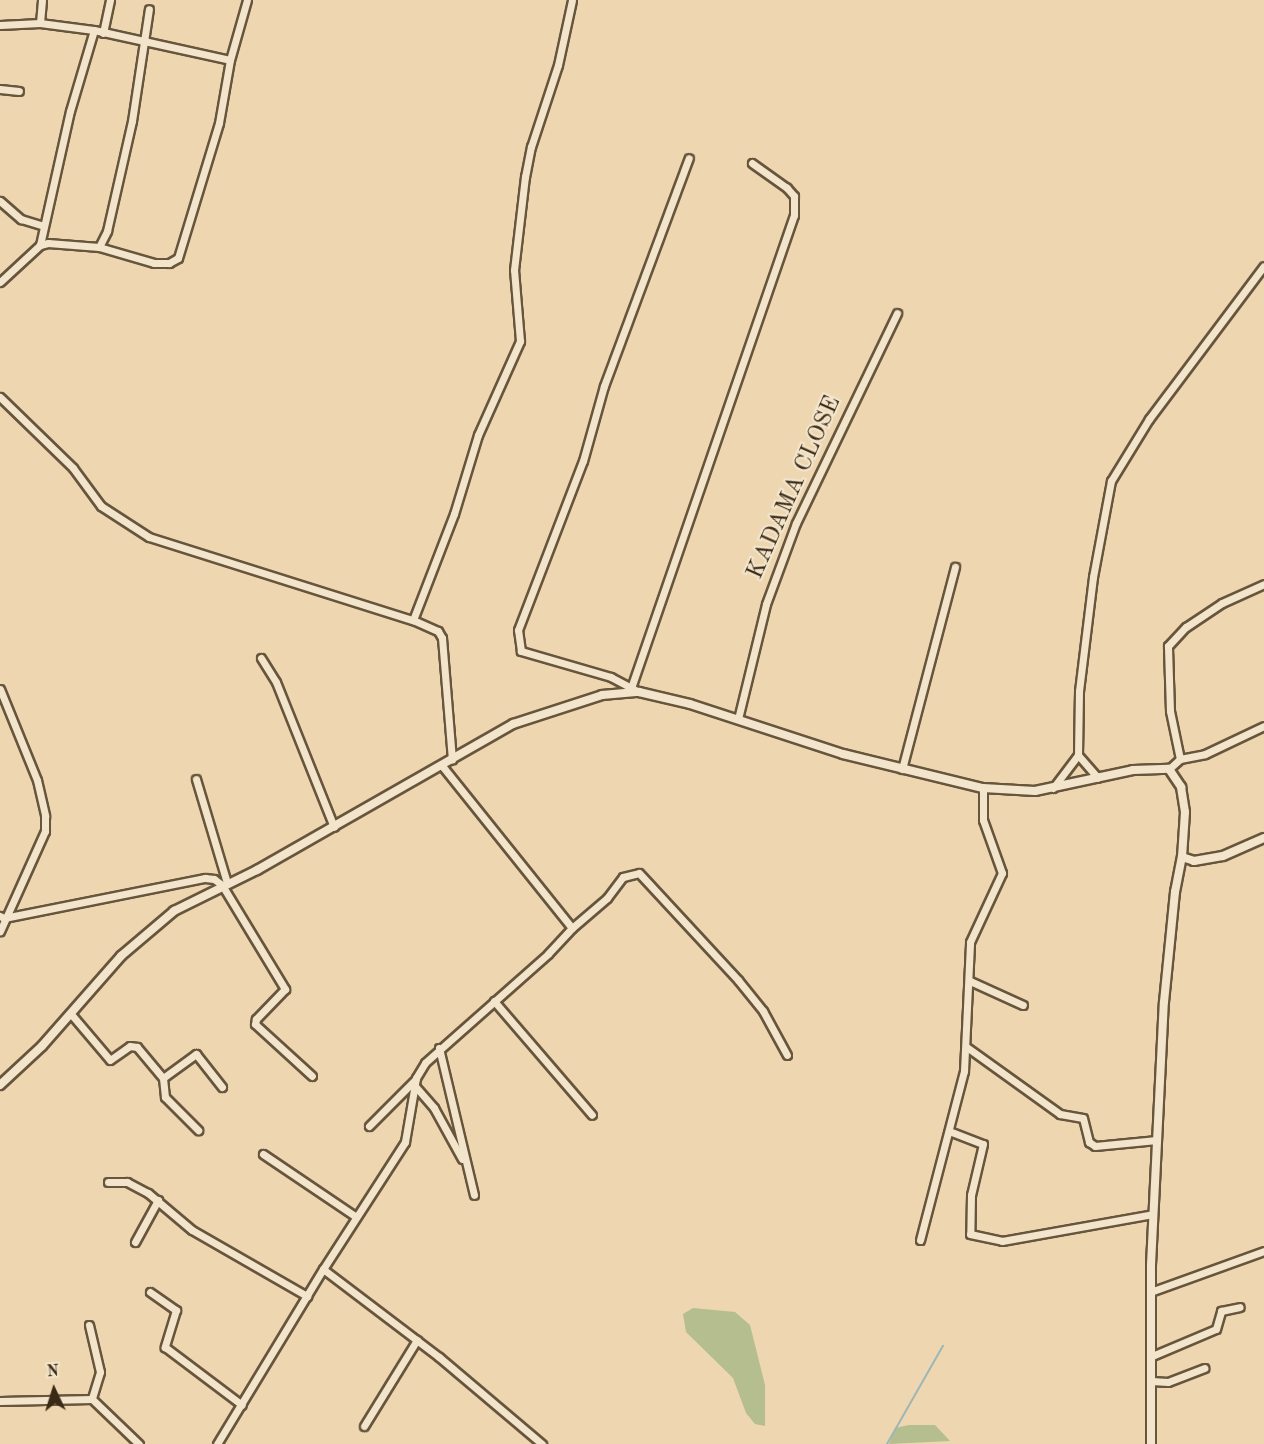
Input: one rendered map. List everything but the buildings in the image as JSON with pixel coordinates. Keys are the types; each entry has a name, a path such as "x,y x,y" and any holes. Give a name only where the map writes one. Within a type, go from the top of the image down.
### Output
{"street":[{"path":"40,23 42,0"},
{"path":"103,33 110,0"},
{"path":"0,282 40,245 59,242 99,247 154,263 170,263 178,258 219,123 230,60 247,0"},
{"path":"413,620 454,514 478,435 520,341 514,270 525,177 531,147 558,65 572,0"},
{"path":"99,247 107,231 132,121 142,42 149,9"},
{"path":"0,25 40,23 94,30 230,60"},
{"path":"40,245 70,111 94,30"},
{"path":"0,89 19,91"},
{"path":"689,158 604,386 583,461 518,630 520,651 611,677 635,690 902,769 982,788 1017,793 1051,789 1133,770 1169,769 1180,759 1205,754 1264,726"},
{"path":"635,690 794,215 794,196 787,188 752,164"},
{"path":"0,201 21,219 44,226"},
{"path":"1051,789 1078,755 1079,691 1093,577 1111,481 1149,419 1264,266"},
{"name":"KADAMA CLOSE","path":"738,719 766,604 796,523 897,313"},
{"path":"0,397 73,468 101,506 131,528 160,541 433,628 442,638 452,760"},
{"path":"902,769 955,567"},
{"path":"1180,759 1170,711 1168,646 1186,627 1222,603 1264,584"},
{"path":"261,658 276,682 334,827"},
{"path":"0,688 37,780 45,816 45,831 2,917 0,931"},
{"path":"0,1085 71,1014 149,929 174,911 443,767 513,724 567,703 635,690"},
{"path":"1078,755 1098,778"},
{"path":"443,767 572,928"},
{"path":"1151,1444 1157,1140 1166,973 1182,857 1185,813 1181,787 1169,769"},
{"path":"196,779 225,884 285,989 256,1018 255,1024 312,1076"},
{"path":"920,1240 968,1048 970,942 978,916 1002,873 983,820 982,788"},
{"path":"1182,857 1194,861 1223,856 1264,838"},
{"path":"369,1126 416,1082 439,1048 548,954 630,872 639,873 738,980 763,1011 787,1055"},
{"path":"2,917 205,878 225,884"},
{"path":"970,981 1023,1005"},
{"path":"494,1000 592,1115"},
{"path":"71,1014 110,1060 134,1046 163,1078 165,1097 198,1130"},
{"path":"416,1082 452,1138 474,1195 439,1048"},
{"path":"968,1048 1060,1114 1083,1118 1089,1142 1095,1146 1122,1146 1157,1140"},
{"path":"163,1078 196,1054 222,1087"},
{"path":"217,1444 355,1216 405,1142 416,1082"},
{"path":"949,1131 983,1144 971,1195 970,1234 1002,1241 1154,1214"},
{"path":"262,1154 355,1216"},
{"path":"108,1182 126,1182 158,1200 192,1230 307,1296"},
{"path":"135,1242 158,1200"},
{"path":"1153,1291 1264,1251"},
{"path":"323,1269 417,1340 542,1444"},
{"path":"150,1292 176,1310 165,1347 242,1405"},
{"path":"1152,1356 1216,1329 1221,1311 1240,1307"},
{"path":"89,1325 100,1372 92,1399"},
{"path":"364,1426 417,1340"},
{"path":"1151,1381 1168,1382 1204,1368"},
{"path":"0,1401 92,1399 139,1444"}],"green space":[{"path":"693,1308 735,1312 750,1325 765,1385 765,1426 755,1424 746,1413 733,1378 686,1332 683,1314"},
{"path":"909,1425 935,1425 950,1441 889,1444 895,1428"}],"waterway":[{"path":"887,1444 943,1346"}]}
